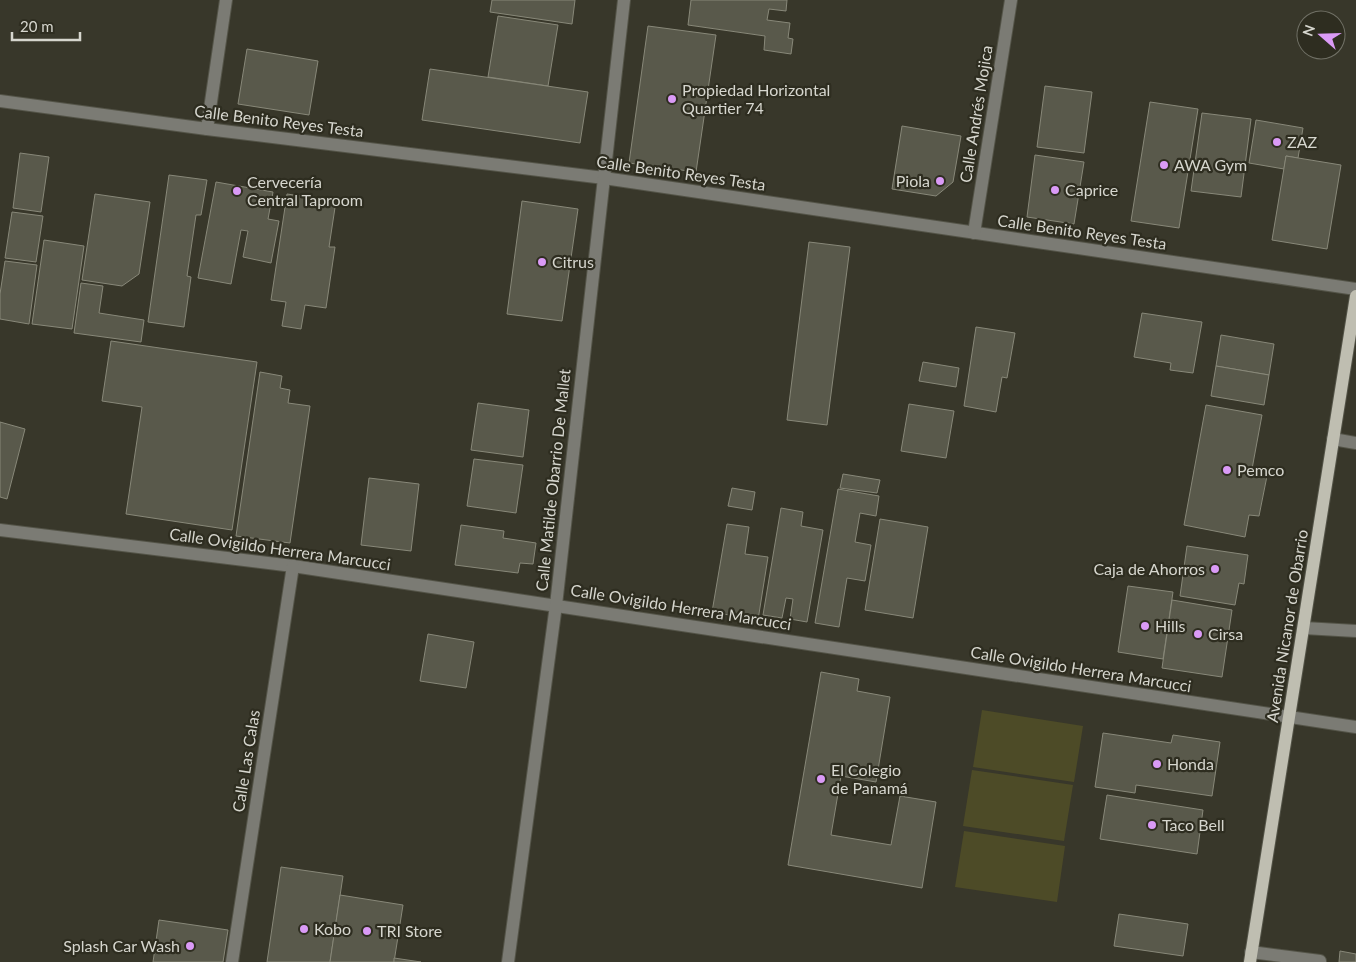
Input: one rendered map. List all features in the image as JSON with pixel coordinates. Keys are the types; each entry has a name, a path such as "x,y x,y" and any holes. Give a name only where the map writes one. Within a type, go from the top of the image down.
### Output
{"main road":[{"name":"Avenida Nicanor de Obarrio","path":"1251,957 1356,296"}],"street":[{"path":"206,129 226,0"},
{"name":"Calle Matilde Obarrio De Mallet","path":"508,962 556,605 624,0"},
{"name":"Calle Andrés Mojica","path":"974,233 1011,0"},
{"name":"Calle Benito Reyes Testa","path":"0,101 206,129 604,178 1356,289"},
{"path":"1333,439 1356,443"},
{"name":"Calle Ovigildo Herrera Marcucci","path":"0,530 293,566 1356,727"},
{"name":"Calle Las Calas","path":"232,962 293,566"},
{"path":"1304,628 1356,631"},
{"path":"1251,957 1320,961"}],"shaded area":[{"path":"982,710 1083,726 1074,782 973,767"},
{"path":"972,770 1073,785 1064,841 963,826"},
{"path":"964,831 1065,846 1057,902 955,887"}],"building":[{"path":"492,0 575,0 572,24 490,12"},
{"path":"691,0 787,0 786,11 769,9 767,20 790,23 788,38 793,39 791,54 764,50 765,36 688,25"},
{"path":"498,16 558,25 548,86 488,77"},
{"name":"Propiedad Horizontal Quartier 74","path":"648,26 716,35 696,172 629,163"},
{"path":"247,49 318,61 309,115 238,104"},
{"path":"430,69 588,92 580,143 422,120"},
{"path":"1045,86 1092,92 1084,153 1037,147"},
{"name":"AWA Gym","path":"1150,102 1198,109 1179,228 1131,221"},
{"path":"1202,113 1251,119 1241,197 1191,191"},
{"name":"ZAZ","path":"1256,120 1303,128 1298,158 1286,156 1284,169 1249,163"},
{"path":"902,126 961,136 953,182 936,196 892,189"},
{"path":"20,153 49,157 41,212 13,208"},
{"name":"Caprice","path":"1035,155 1084,162 1074,224 1027,217"},
{"path":"1286,156 1341,165 1327,249 1272,240"},
{"path":"169,175 207,180 201,215 196,215 187,276 191,277 184,327 148,322"},
{"path":"216,182 273,192 268,219 279,221 271,263 243,257 248,231 241,230 231,284 198,278"},
{"path":"95,194 150,202 139,274 122,286 82,280"},
{"path":"287,194 336,201 329,247 335,247 326,308 305,305 301,329 282,326 286,302 271,300"},
{"name":"Citrus","path":"522,201 578,209 562,321 507,314"},
{"path":"12,212 43,216 36,262 5,258"},
{"path":"44,240 84,246 72,329 32,324"},
{"path":"809,242 850,247 827,425 787,420"},
{"path":"5,261 37,265 29,324 0,319 0,294"},
{"path":"81,283 103,286 99,313 144,320 141,342 74,333"},
{"path":"1142,313 1202,322 1193,373 1170,370 1171,363 1134,357"},
{"path":"976,327 1015,333 1007,378 1002,377 996,412 964,406"},
{"path":"1221,335 1274,344 1269,375 1216,366"},
{"path":"111,341 257,362 232,530 126,514 142,407 102,401"},
{"path":"923,362 959,368 956,387 919,381"},
{"path":"1216,366 1269,375 1264,405 1211,396"},
{"path":"260,372 282,376 280,388 290,390 288,403 310,406 290,543 236,536"},
{"path":"478,403 529,410 523,457 471,450"},
{"path":"909,404 954,411 946,458 901,451"},
{"name":"Pemco","path":"1206,405 1262,415 1252,469 1268,471 1259,516 1249,515 1245,537 1184,525"},
{"path":"0,422 25,429 7,499 0,497"},
{"path":"474,459 523,465 516,513 467,506"},
{"path":"843,474 880,480 877,493 840,488"},
{"path":"369,478 419,484 411,551 361,545"},
{"path":"732,488 755,492 752,510 728,506"},
{"path":"838,489 879,496 876,516 860,513 855,542 871,545 865,581 847,578 839,627 815,623"},
{"path":"781,508 803,512 801,526 823,530 807,622 790,619 793,599 786,598 782,618 763,615"},
{"path":"880,519 928,527 913,618 865,610"},
{"path":"727,524 749,527 745,554 768,557 758,620 712,612"},
{"path":"461,525 504,531 503,538 536,543 533,564 520,563 518,573 455,565"},
{"name":"Caja de Ahorros","path":"1187,546 1248,555 1244,584 1239,583 1235,605 1180,596"},
{"name":"Hills","path":"1128,586 1173,592 1163,659 1118,652"},
{"name":"Cirsa","path":"1172,600 1232,610 1222,677 1162,668"},
{"path":"428,634 474,642 466,688 420,681"},
{"name":"El Colegio de Panamá","path":"821,672 859,679 857,691 890,697 876,782 841,776 831,835 891,845 900,796 936,802 922,888 788,865"},
{"name":"Honda","path":"1103,733 1171,743 1173,735 1220,742 1212,796 1136,785 1135,793 1095,787"},
{"name":"Taco Bell","path":"1107,795 1203,810 1197,854 1100,839"},
{"name":"Kobo","path":"281,867 343,876 330,962 267,962"},
{"name":"TRI Store","path":"340,895 403,905 394,962 330,962"},
{"path":"1119,914 1188,924 1183,956 1114,946"},
{"name":"Splash Car Wash","path":"159,920 228,930 223,962 153,962"},
{"path":"1340,951 1356,954 1356,962 1339,962"},
{"path":"394,958 421,962 394,962"}],"place":[{"name":"Propiedad Horizontal Quartier 74","path":"672,99"},
{"name":"ZAZ","path":"1277,142"},
{"name":"AWA Gym","path":"1164,165"},
{"name":"Piola","path":"940,181"},
{"name":"Caprice","path":"1055,190"},
{"name":"Cervecería Central Taproom","path":"237,191"},
{"name":"Citrus","path":"542,262"},
{"name":"Pemco","path":"1227,470"},
{"name":"Caja de Ahorros","path":"1215,569"},
{"name":"Hills","path":"1145,626"},
{"name":"Cirsa","path":"1198,634"},
{"name":"Honda","path":"1157,764"},
{"name":"El Colegio de Panamá","path":"821,779"},
{"name":"Taco Bell","path":"1152,825"},
{"name":"Kobo","path":"304,929"},
{"name":"TRI Store","path":"367,931"},
{"name":"Splash Car Wash","path":"190,946"}]}
